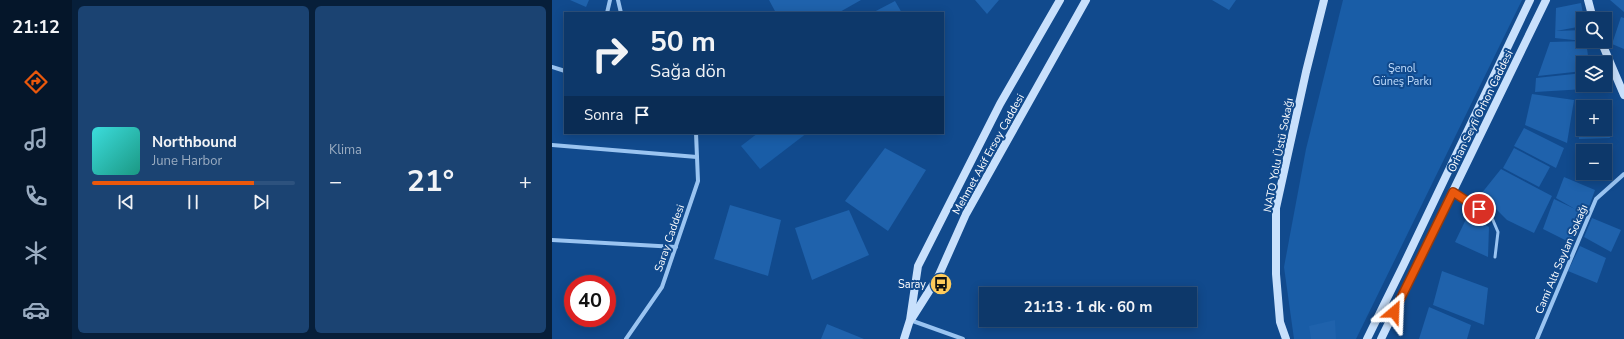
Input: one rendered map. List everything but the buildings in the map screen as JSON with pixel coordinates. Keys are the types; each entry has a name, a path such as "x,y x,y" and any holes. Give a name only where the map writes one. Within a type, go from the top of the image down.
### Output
{"street":[{"path":"607,12 610,0"},
{"path":"618,0 621,12"},
{"name":"Mehmet Akif Ersoy Caddesi","path":"904,339 910,320 918,266 1000,104 1060,0"},
{"name":"Mehmet Akif Ersoy Caddesi","path":"910,320 938,277 966,214 1086,0"},
{"name":"NATO Yolu Üstü Sokağı","path":"1286,339 1280,322 1276,274 1276,208 1306,72 1324,0"},
{"path":"1367,339 1411,251 1530,0"},
{"name":"Orhan Seyfi Orhon Caddesi","path":"1381,339 1546,0"},
{"path":"1588,0 1591,12"},
{"path":"1604,48 1624,95"},
{"path":"552,67 564,71"},
{"name":"Saray Caddesi","path":"626,339 662,287 676,248 698,181 696,134"},
{"path":"552,145 697,157"},
{"name":"Cami Altı Saylan Sokağı","path":"1537,339 1596,198 1624,174"},
{"path":"552,240 676,248"},
{"path":"910,320 963,339"}],"lane":[{"path":"1453,192 1492,218 1498,232 1495,257"}],"green space":[{"name":"Şenol Güneş Parkı","path":"1343,0 1522,0 1356,339 1294,339 1284,267 1306,149"},
{"path":"757,134 806,134 760,169 741,146"}],"place":[{"name":"Saray","path":"941,284"}],"route":[{"path":"1394,312 1453,192 1479,209"}]}
